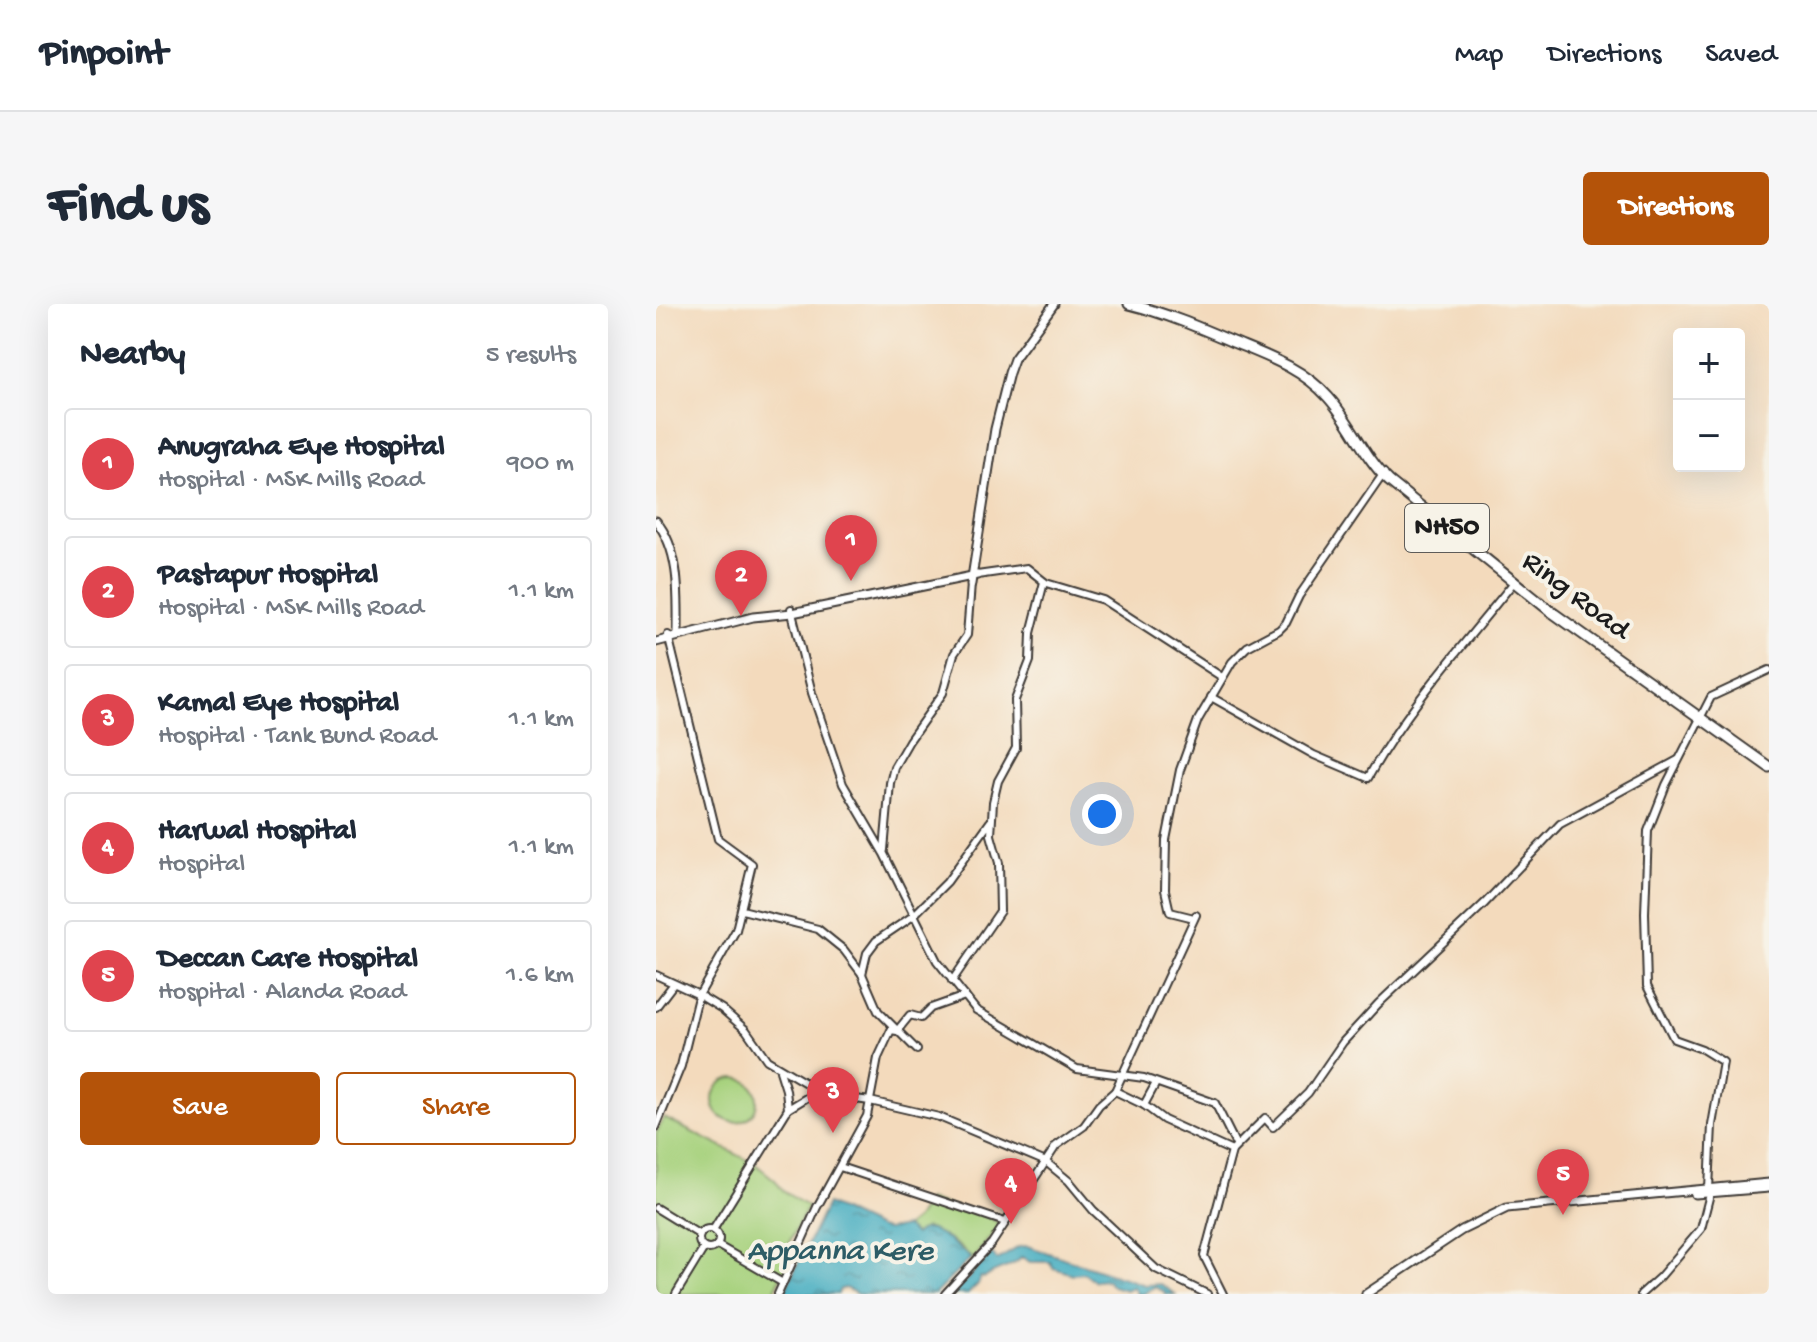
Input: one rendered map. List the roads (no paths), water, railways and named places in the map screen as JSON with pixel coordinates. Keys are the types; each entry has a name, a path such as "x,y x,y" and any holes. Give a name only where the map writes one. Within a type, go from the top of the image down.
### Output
{"highway":[{"name":"Ring Road","path":"1129,304 1175,317 1301,373 1331,400 1384,473 1576,630 1701,715"},
{"name":"Ring Road","path":"1144,304 1175,313 1276,356 1308,374 1336,400 1384,473 1548,605 1769,765"}],"main road":[{"path":"656,640 754,613 791,611 972,577 990,438 1005,372 1012,356 1052,304"},
{"path":"656,524 670,562 673,635"},
{"path":"1373,1292 1466,1231 1511,1211 1769,1186"}],"street":[{"path":"945,1294 987,1250 1056,1146 1084,1126 1099,1105 1115,1091 1195,916 1170,912 1165,890 1166,840 1180,770 1198,720 1222,677 1247,647 1279,630 1285,623 1299,596 1384,473"},
{"path":"884,854 894,767 943,693 954,654 967,635 972,577 1027,568 1044,582 1103,600 1222,677"},
{"path":"952,981 1000,911 999,863 990,822 998,781 1016,748 1015,700 1030,661 1031,633 1044,582"},
{"path":"1211,697 1314,755 1368,778 1398,727 1423,693 1514,582"},
{"path":"791,611 812,693 843,784 884,854 913,916 952,981 976,1010 1077,1069 1144,1078 1215,1103 1234,1148"},
{"path":"656,1127 685,1054 698,996 736,930 752,864 718,839 673,635"},
{"path":"1641,1294 1660,1277 1701,1229 1710,1191 1712,1125 1723,1062 1702,1049 1674,1039 1647,986 1645,913 1648,831 1678,760 1715,694 1769,671"},
{"path":"1223,1294 1204,1256 1234,1148 1265,1118 1273,1127 1308,1093 1343,1042 1378,1004 1478,910 1560,824 1678,760"},
{"path":"862,974 867,953 876,941 913,916 954,874 990,822"},
{"path":"742,910 818,929 844,950 862,974 874,1007 917,1050"},
{"path":"656,977 698,996 742,1025 763,1057 787,1074 833,1095 939,1120 1045,1163 1066,1178 1093,1210 1156,1269 1207,1294"},
{"path":"656,977 698,996 736,1024 763,1060 780,1071 816,1092 841,1100 870,1103"},
{"path":"656,1007 672,986"},
{"path":"897,1031 910,1015 921,1018 931,1008 965,996"},
{"path":"778,1294 813,1215 862,1127 878,1058 891,1030 897,1031"},
{"path":"780,1071 788,1109"},
{"path":"1144,1105 1156,1083"},
{"path":"1115,1091 1144,1105 1164,1120 1234,1148"},
{"path":"713,1230 788,1109 816,1092"},
{"path":"1045,1163 1091,1212 1157,1273 1201,1294"},
{"path":"840,1167 1005,1222"},
{"path":"656,1208 700,1235"},
{"path":"704,1230 713,1230 719,1237 717,1245 704,1248 699,1242 700,1235 704,1230"},
{"path":"717,1245 783,1283"},
{"path":"676,1294 704,1248"}],"water":[{"name":"Appanna Kere","path":"827,1204 886,1230 906,1227 914,1235 921,1230 935,1231 970,1259 935,1294 858,1294 845,1288 840,1289 838,1294 783,1294"},
{"path":"1027,1246 1145,1285 1160,1284 1175,1294 1165,1294 1154,1287 1137,1294 1133,1287 1125,1290 1112,1286 1107,1280 1095,1281 1084,1273 1073,1274 1053,1268 1050,1262 1030,1262 1022,1257 985,1278 980,1277 979,1283 968,1294 953,1294 992,1253 997,1260 1019,1247"}],"place":[{"name":"Anugraha Eye Hospital","path":"851,581"},
{"name":"Pastapur Hospital","path":"741,616"},
{"name":"Kamal Eye Hospital","path":"833,1133"},
{"name":"Deccan Care Hospital","path":"1563,1215"},
{"name":"Harwal Hospital","path":"1011,1224"}]}
